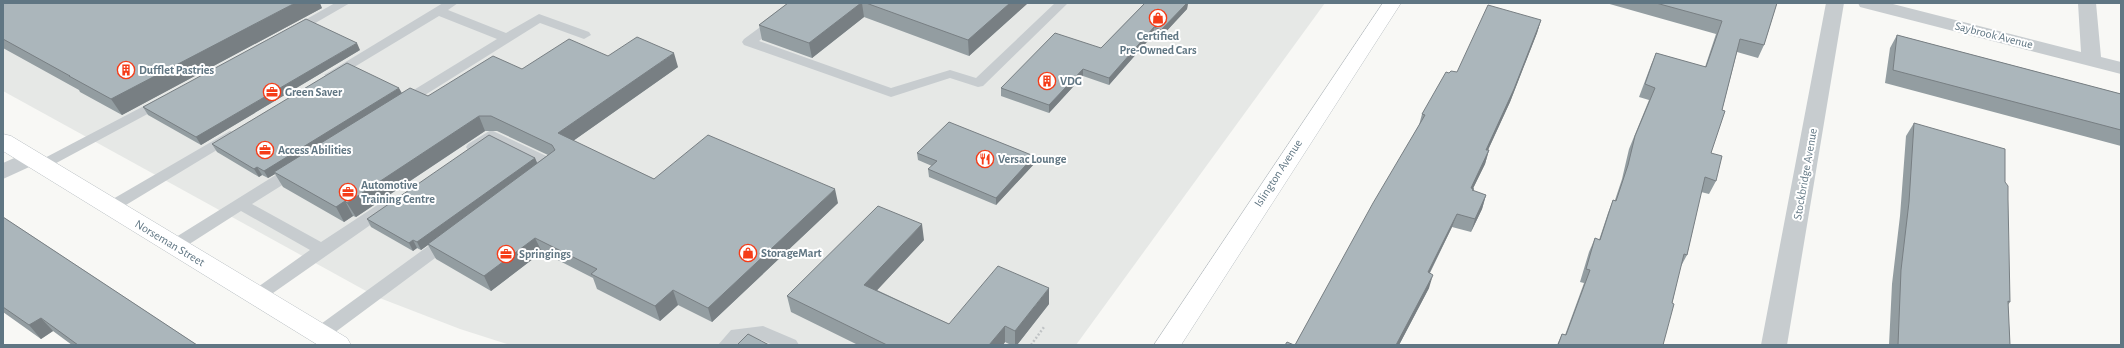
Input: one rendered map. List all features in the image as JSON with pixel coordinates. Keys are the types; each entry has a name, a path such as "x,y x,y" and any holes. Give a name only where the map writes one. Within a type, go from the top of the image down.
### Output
{"main road":[{"name":"Islington Avenue","path":"1167,345 1392,3"},
{"name":"Norseman Street","path":"3,141 329,340"}],"street":[{"name":"Stockbridge Avenue","path":"1774,345 1835,3"},
{"name":"Saybrook Avenue","path":"1867,3 2121,68"},
{"path":"2087,3 2091,60"},
{"path":"3,172 36,162"}],"lane":[{"path":"281,37 344,3"},
{"path":"322,80 452,3"},
{"path":"801,3 749,42 890,94 950,74 978,83 1062,3"},
{"path":"438,11 507,38"},
{"path":"389,112 539,18 584,35"},
{"path":"36,162 177,93"},
{"path":"111,207 241,129"},
{"path":"458,157 491,135 552,164 532,178"},
{"path":"174,246 309,162"},
{"path":"257,296 393,201"},
{"path":"240,204 322,250"},
{"path":"329,340 463,229"},
{"path":"727,345 737,335 763,333 790,345"}],"path":[{"path":"1031,345 1044,327"}],"shaded area":[{"path":"3,3 1325,3 1076,345 510,345 460,329 377,297 3,91"}],"building":[{"name":"Dufflet Pastries","path":"3,3 295,3 111,99 3,39"},
{"path":"788,3 861,3 809,43 759,25"},
{"path":"866,3 1010,3 968,40"},
{"path":"1145,3 1187,3 1161,30 1154,27 1109,78 1083,69 1049,105 1001,88 1055,33 1101,48"},
{"path":"1656,3 1777,3 1764,45 1740,39 1722,110 1725,111 1711,153 1722,156 1716,181 1705,177 1687,255 1684,254 1672,303 1674,304 1663,345 1558,345 1562,334 1566,335 1590,270 1586,269 1595,238 1600,240 1613,200 1616,201 1628,165 1635,136 1655,88 1645,84 1656,53 1706,67 1722,21"},
{"path":"1488,5 1541,20 1514,89 1486,150 1489,150 1471,188 1474,189 1472,190 1486,195 1475,219 1457,214 1428,272 1433,275 1396,345 1295,345 1373,203 1425,115 1422,114 1446,72 1457,72"},
{"path":"306,19 357,43 196,137 143,107"},
{"path":"1897,35 2121,94 2121,130 1893,70"},
{"path":"637,37 674,53 558,133 654,179 708,135 835,189 708,308 673,290 655,306 591,274 597,269 535,238 484,276 428,244 555,150 552,145 491,116 479,116 347,203 345,201 336,207 274,172 410,88 428,96 493,56 522,69 569,39 608,56"},
{"path":"347,63 399,88 264,171 257,167 254,169 212,144"},
{"path":"949,122 1034,156 996,198 928,169 937,161 917,153"},
{"path":"1914,123 2005,149 2005,182 2008,186 2010,302 2008,301 2010,345 1898,345 1901,270 1909,202"},
{"path":"489,135 535,158 417,242 413,240 409,243 367,219"},
{"path":"878,206 922,224 864,285 949,324 998,266 1049,288 1015,331 1005,326 989,345 887,345 787,296"},
{"path":"3,217 197,345 78,345 41,318 29,325 3,307"},
{"path":"748,334 769,345 737,345"},
{"path":"1287,342 1294,345 1285,345"}],"place":[{"name":"Certified Pre-Owned Cars","path":"1158,18"},
{"name":"Dufflet Pastries","path":"126,70"},
{"name":"VDG","path":"1047,81"},
{"name":"Green Saver","path":"272,92"},
{"name":"Access Abilities","path":"265,150"},
{"name":"Versac Lounge","path":"985,159"},
{"name":"Automotive Training Centre","path":"348,192"},
{"name":"StorageMart","path":"748,253"},
{"name":"Springings","path":"506,254"}]}
